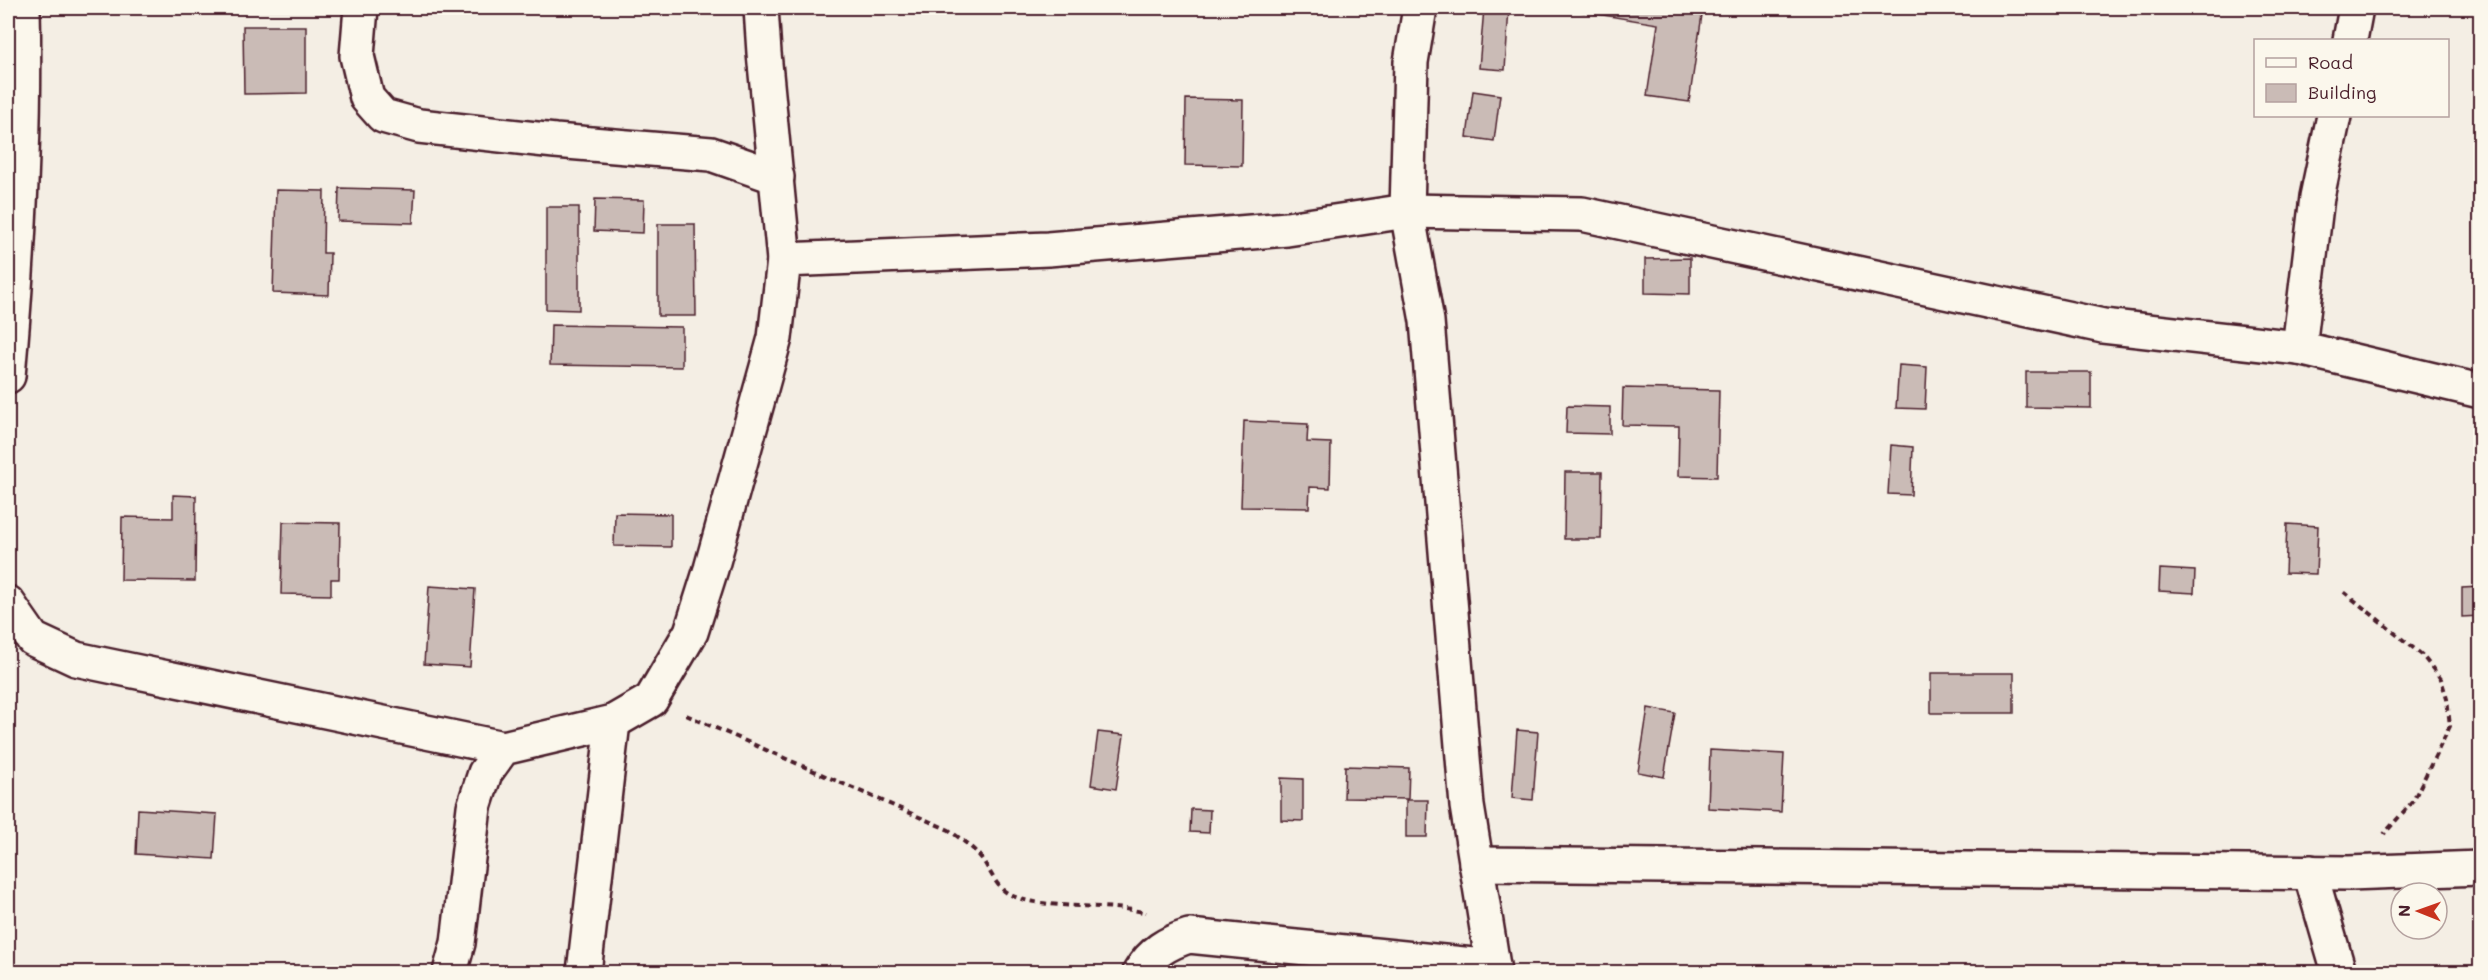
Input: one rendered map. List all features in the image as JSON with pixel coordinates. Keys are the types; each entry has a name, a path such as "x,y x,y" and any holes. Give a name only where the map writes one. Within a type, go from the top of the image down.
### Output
{"street":[{"path":"8,376 16,284 25,102 23,8"},
{"path":"361,8 357,56 367,98 383,116 430,127 555,141 711,153 777,177"},
{"path":"8,603 33,639 76,658 503,747 613,722 651,700 691,632 711,569 775,338 784,260 761,8"},
{"path":"1140,972 1148,960 1167,943 1189,936 1493,970 1467,806 1427,321 1407,211 1411,62 1420,8"},
{"path":"2350,39 2356,8"},
{"path":"2299,348 2317,197 2334,117"},
{"path":"784,260 1059,249 1287,229 1407,211 1582,214 2103,326 2299,348 2481,391"},
{"path":"584,972 613,722"},
{"path":"450,972 458,943 474,807 485,774 503,747"},
{"path":"1476,864 2349,873 2481,868"},
{"path":"2310,872 2339,972"}],"path":[{"path":"2344,592 2429,663 2441,680 2447,699 2450,726 2413,801 2349,873"},
{"path":"651,700 949,830 977,853 998,884 1008,894 1048,903 1136,910 1155,916 1189,936"}],"building":[{"path":"1484,8 1509,8 1505,70 1479,68"},
{"path":"1573,8 1703,8 1689,102 1647,96 1658,24 1572,10"},
{"path":"243,26 306,26 306,93 244,94"},
{"path":"1473,91 1500,95 1494,141 1467,137"},
{"path":"1186,99 1243,100 1242,166 1185,165"},
{"path":"339,188 415,190 413,223 338,221"},
{"path":"276,190 324,191 323,253 330,253 329,295 273,293"},
{"path":"595,199 644,200 643,233 594,231"},
{"path":"546,207 579,207 579,310 546,309"},
{"path":"658,224 695,224 696,316 658,316"},
{"path":"1690,258 1690,294 1645,293 1645,259"},
{"path":"551,325 682,327 682,367 550,365"},
{"path":"1899,365 1927,367 1925,409 1896,408"},
{"path":"2026,372 2091,372 2091,408 2026,407"},
{"path":"1623,388 1719,390 1717,477 1678,476 1679,426 1622,425"},
{"path":"1567,406 1610,407 1610,434 1566,433"},
{"path":"1244,421 1308,424 1307,442 1331,443 1330,488 1310,487 1309,508 1241,507"},
{"path":"1891,445 1913,447 1911,495 1888,494"},
{"path":"1565,472 1602,472 1601,539 1564,539"},
{"path":"173,495 196,496 195,581 121,580 122,517 173,518"},
{"path":"615,513 671,514 671,547 614,546"},
{"path":"283,522 340,523 339,579 331,579 331,595 281,594"},
{"path":"2287,524 2318,526 2316,574 2285,573"},
{"path":"2160,569 2195,571 2194,593 2159,591"},
{"path":"429,586 475,589 470,667 424,664"},
{"path":"2480,587 2480,616 2462,617 2462,588"},
{"path":"1931,673 2014,673 2014,713 1931,713"},
{"path":"1648,708 1675,713 1664,777 1638,772"},
{"path":"1517,730 1538,732 1533,800 1512,798"},
{"path":"1098,732 1124,735 1116,789 1091,785"},
{"path":"1710,750 1784,754 1781,812 1708,808"},
{"path":"1345,766 1409,768 1408,799 1344,798"},
{"path":"1281,778 1303,779 1303,821 1281,820"},
{"path":"1406,800 1428,800 1427,837 1406,837"},
{"path":"138,809 217,814 214,859 136,854"},
{"path":"1191,809 1210,810 1209,833 1190,832"}]}
